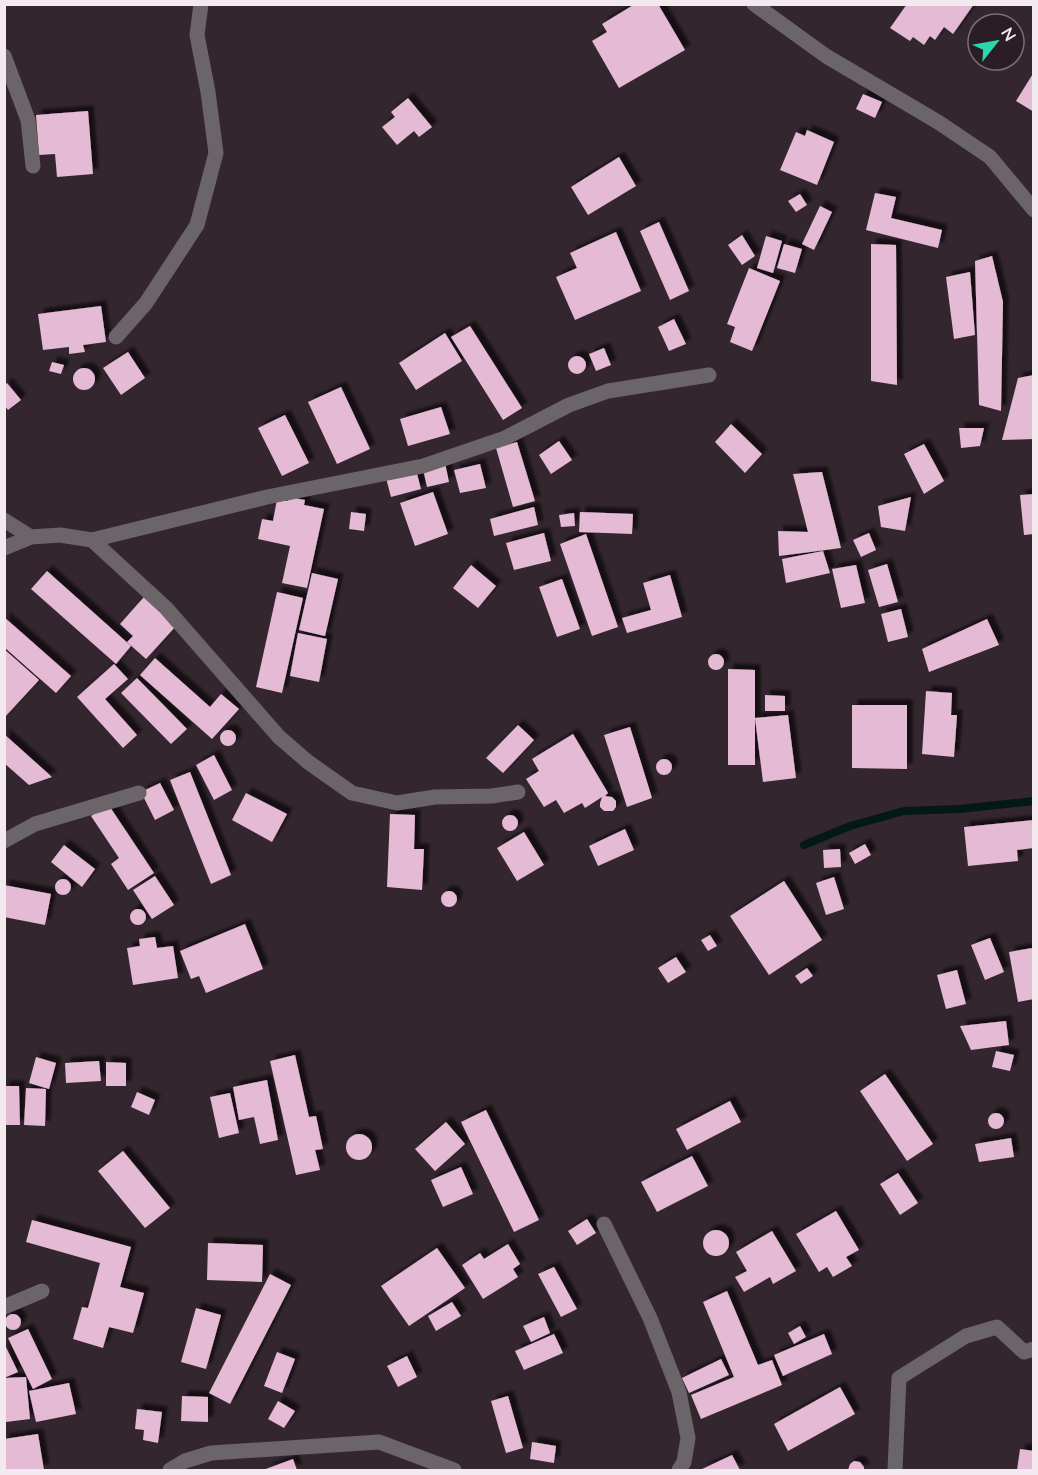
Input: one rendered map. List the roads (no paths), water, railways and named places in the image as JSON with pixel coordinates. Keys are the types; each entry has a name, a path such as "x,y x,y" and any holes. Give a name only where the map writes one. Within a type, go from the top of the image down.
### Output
{"street":[{"path":"116,337 146,303 197,225 216,153 197,35 201,4"},
{"path":"753,4 826,56 938,122 990,157 1034,210"},
{"path":"4,56 28,120 33,166"},
{"path":"4,548 31,537 60,535 92,540 267,497 423,466 505,438 569,405 608,391 710,375"},
{"path":"4,520 31,537"},
{"path":"92,540 166,608 279,737 308,762 352,793 397,803 435,797 492,796 518,792"},
{"path":"4,841 35,824 139,793"},
{"path":"604,1224 650,1318 679,1392 688,1438 684,1462 679,1470"},
{"path":"4,1307 42,1291"},
{"path":"895,1470 899,1378 966,1336 997,1327 1024,1352 1034,1349"},
{"path":"170,1470 185,1461 211,1453 379,1442 454,1470"}],"waterway":[{"path":"804,845 850,826 904,811 959,809 1034,801"}]}
